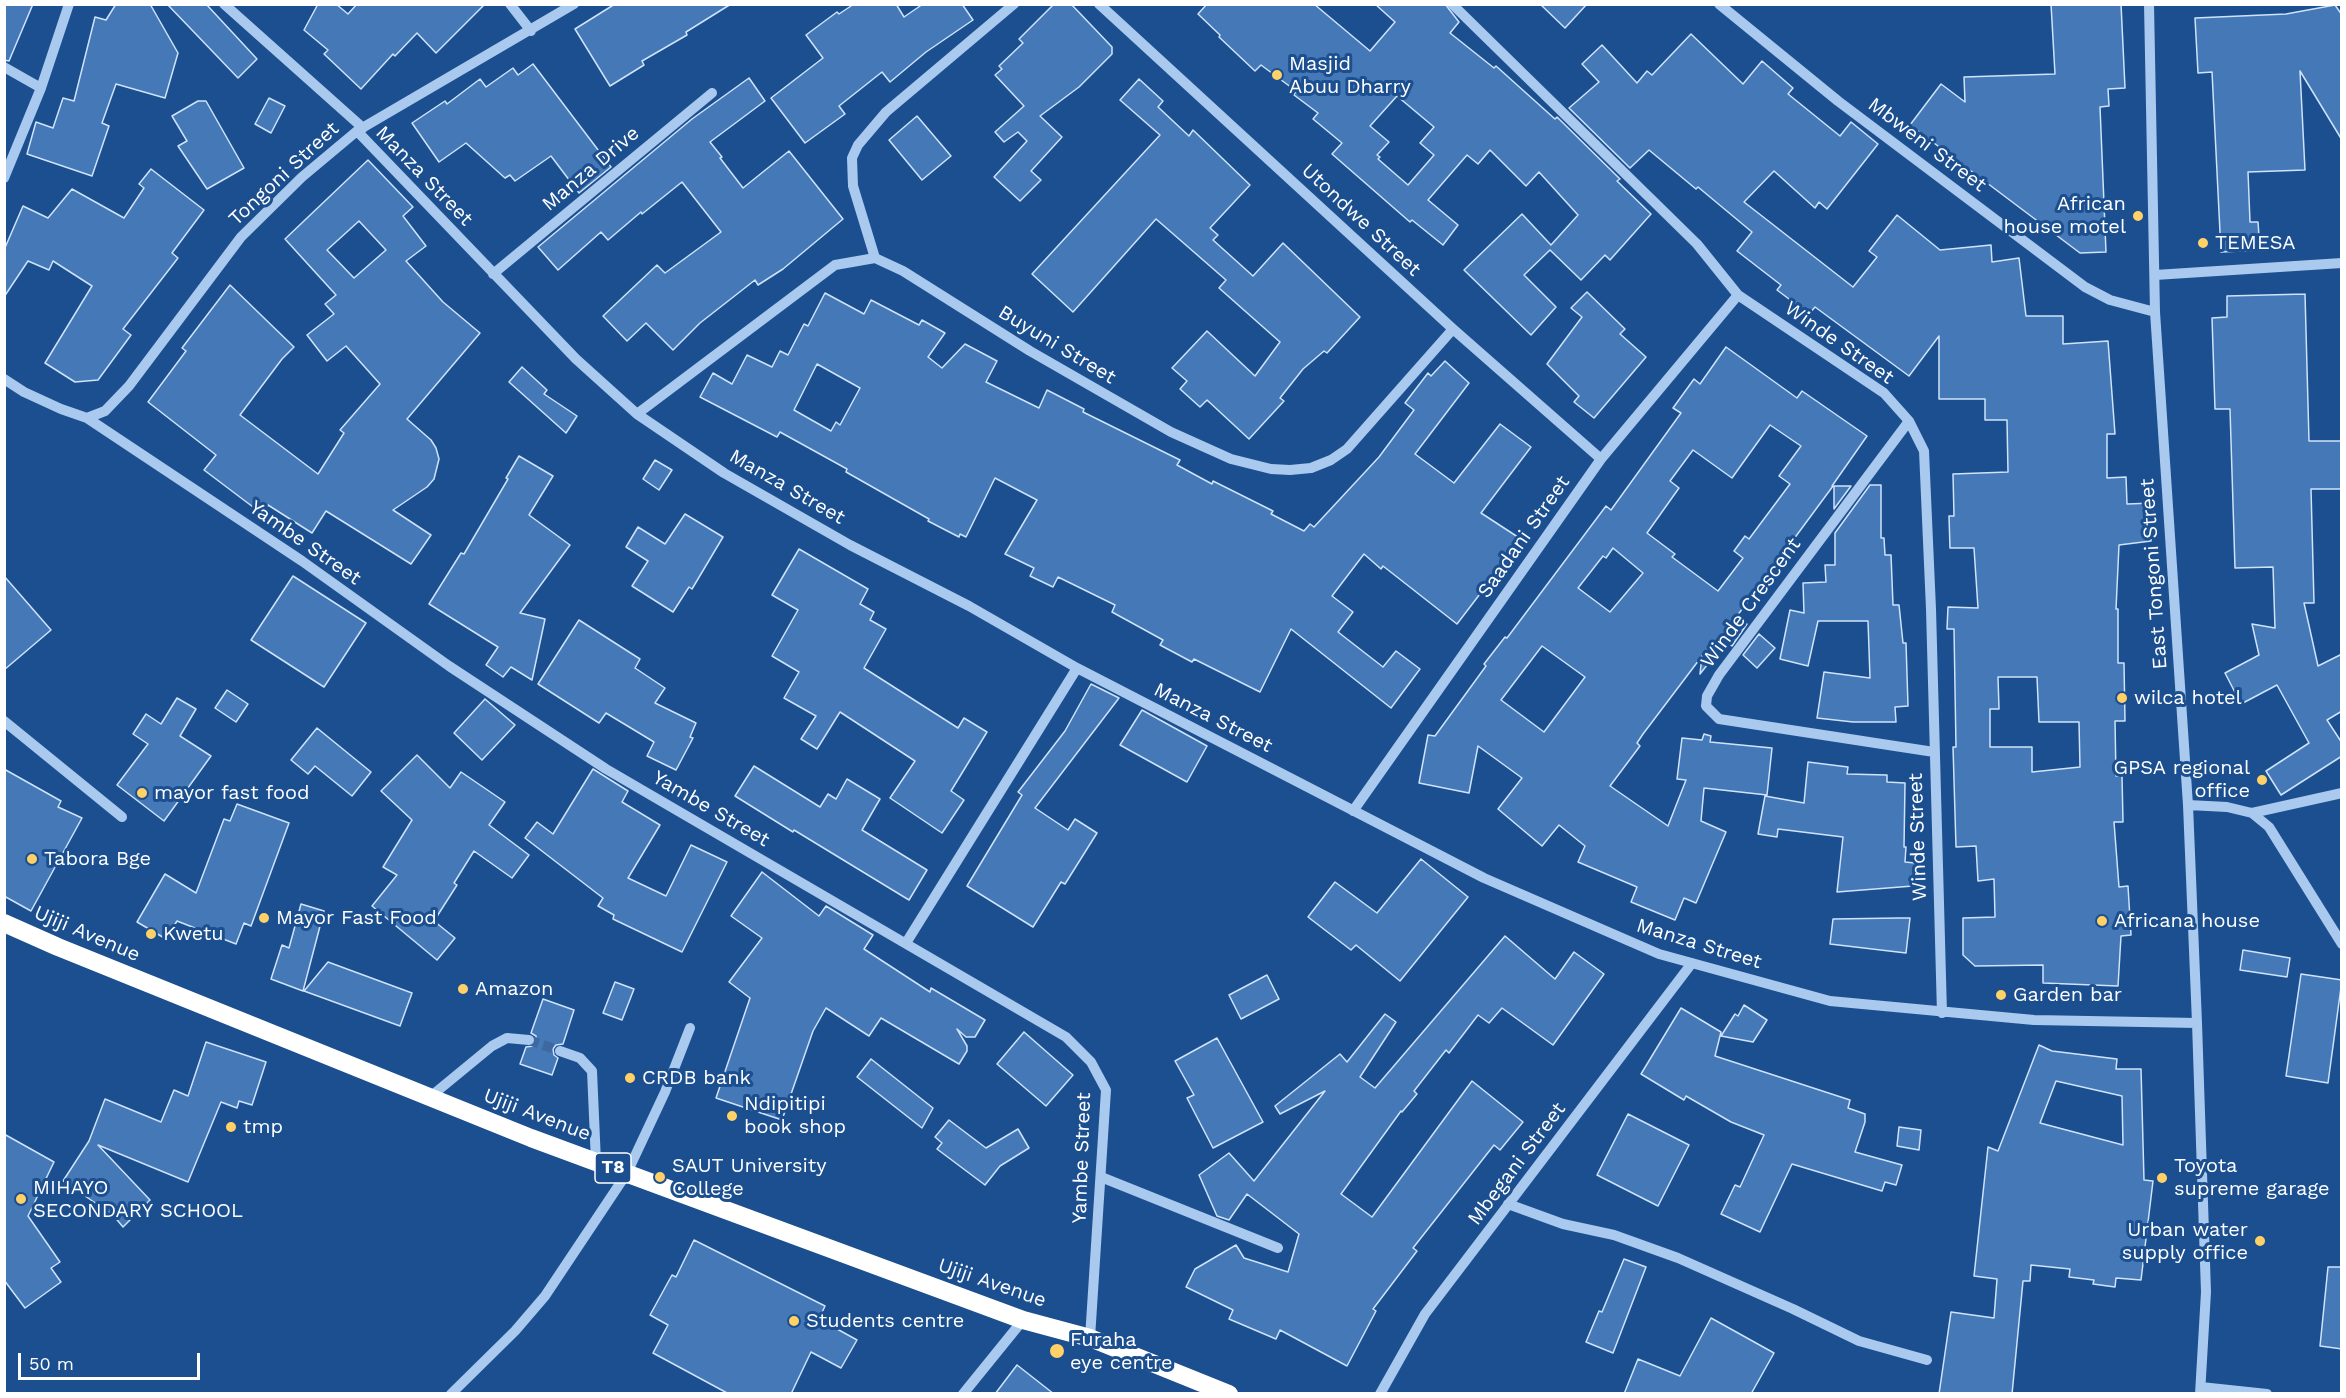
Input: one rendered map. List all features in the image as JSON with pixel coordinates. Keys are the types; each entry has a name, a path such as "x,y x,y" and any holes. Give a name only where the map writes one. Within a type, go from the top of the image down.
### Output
{"highway":[{"name":"Ujiji Avenue","path":"4,922 58,947 596,1162 1023,1320 1090,1338 1229,1394"}],"street":[{"path":"4,178 41,88 69,4"},
{"name":"Manza Street","path":"224,4 360,130 493,274 576,359 637,414 734,478 850,544 969,606 1077,668 1353,811 1484,878 1659,954 1830,1002 2034,1020 2197,1023"},
{"path":"510,4 531,31"},
{"name":"Tongoni Street","path":"87,418 105,411 129,386 241,237 269,207 360,130 574,4"},
{"path":"637,414 835,265 875,258 853,186 852,158 858,145 886,112 1014,4"},
{"name":"Utondwe Street","path":"1099,4 1453,329 1601,459"},
{"name":"Winde Street","path":"1452,4 1696,244 1738,295 1884,393 1909,421 1924,451 1931,609 1942,1013"},
{"name":"Mbweni Street","path":"1719,4 1838,100 2085,287 2110,300 2155,312"},
{"name":"East Tongoni Street","path":"2149,4 2155,312 2188,805 2197,1023 2206,1292 2201,1390"},
{"path":"4,67 41,88"},
{"name":"Manza Drive","path":"493,274 712,93"},
{"name":"Buyuni Street","path":"875,258 903,271 1030,351 1171,432 1231,459 1271,469 1311,468 1331,460 1347,449 1453,329"},
{"path":"2155,275 2342,263"},
{"name":"Saadani Street","path":"1353,811 1601,459 1738,295"},
{"path":"4,379 34,396 87,418"},
{"name":"Yambe Street","path":"87,418 302,561 449,666 606,769 1066,1037 1091,1062 1106,1090 1090,1338"},
{"name":"Winde Crescent","path":"1909,421 1719,675 1707,696 1706,706 1719,719 1934,752"},
{"path":"906,943 1077,668"},
{"path":"4,721 122,817"},
{"path":"2252,813 2342,793"},
{"path":"2188,805 2228,807 2252,813 2270,827 2342,944"},
{"name":"Mbegani Street","path":"1380,1394 1425,1314 1692,963"},
{"path":"451,1394 515,1331 545,1296 627,1173 665,1092 690,1028"},
{"path":"430,1097 492,1046 507,1038 529,1040"},
{"path":"560,1051 580,1058 592,1071 596,1162"},
{"path":"1101,1177 1278,1248"},
{"path":"1508,1204 1563,1224 1614,1235 1678,1258 1859,1341 1927,1360"},
{"path":"963,1394 1023,1320"},
{"path":"2201,1390 2267,1394"}],"building":[{"path":"4,4 33,4 9,61 4,60"},
{"path":"116,4 150,4 178,53 165,98 116,84 102,123 109,126 92,176 27,154 36,122 53,128 63,98 74,101 95,17 106,20"},
{"path":"167,4 206,4 257,59 238,78"},
{"path":"318,4 336,4 348,14 357,4 485,4 436,53 417,33 395,56 393,54 361,89 324,54 328,50 304,30"},
{"path":"615,4 731,4 686,32 687,35 642,61 644,65 610,86 575,29"},
{"path":"854,4 896,4 904,17 923,4 962,4 973,20 926,52 890,82 882,72 839,106 845,114 805,143 771,98 823,58 806,35 837,12 839,14"},
{"path":"1054,4 1071,4 1112,47 1112,54 1079,87 1040,116 1062,137 1031,171 1041,180 1020,201 994,177 1027,141 1018,132 1004,142 995,132 1024,106 995,75 1002,69 999,66 1023,43 1019,39"},
{"path":"1207,4 1314,4 1370,51 1395,22 1375,4 1445,4 1459,22 1450,33 1494,68 1496,66 1555,119 1557,117 1620,179 1617,181 1651,214 1610,260 1605,255 1581,280 1550,250 1524,275 1556,307 1531,335 1464,270 1522,214 1551,245 1578,215 1539,172 1526,186 1490,150 1478,164 1467,155 1428,200 1458,225 1443,245 1412,220 1410,222 1332,154 1342,143 1313,119 1318,113 1294,95 1296,91 1261,65 1255,71 1198,14","holes":["1397,96 1434,127 1420,143 1434,155 1408,185 1378,159 1380,157 1377,155 1389,142 1370,126"]},
{"path":"1540,4 1587,4 1565,28"},
{"path":"2051,4 2121,4 2125,88 2108,89 2109,106 2100,107 2106,252 2080,253 1910,125 1941,84 1965,102 1964,77 2055,74"},
{"path":"2335,5 2342,15 2342,140 2300,71 2305,170 2248,172 2250,222 2258,222 2260,250 2221,252 2212,72 2198,73 2195,18 2286,14"},
{"path":"1691,34 1743,84 1762,61 1793,88 1788,94 1840,136 1851,122 1878,144 1827,209 1819,202 1815,208 1774,171 1744,202 1853,287 1877,257 1869,251 1897,215 1940,250 1991,245 1992,262 2019,258 2026,316 2063,316 2063,344 2108,341 2115,434 2107,434 2107,478 2126,477 2127,504 2153,503 2154,531 2151,531 2151,541 2119,545 2116,609 2118,609 2118,663 2124,663 2125,721 2115,721 2116,776 2122,776 2123,822 2114,822 2119,887 2128,886 2131,935 2121,936 2118,986 2043,983 2043,965 1975,966 1963,955 1963,918 1995,917 1994,879 1978,881 1976,846 1956,847 1953,747 1956,747 1954,629 1947,629 1948,607 1978,608 1974,548 1950,548 1949,516 1954,516 1953,474 2008,472 2007,420 1985,420 1985,399 1939,399 1939,336 1909,376 1815,307 1809,314 1777,290 1781,285 1737,251 1752,232 1698,187 1696,189 1649,150 1630,168 1569,108 1599,82 1582,64 1602,45 1637,83 1647,71 1652,75","holes":["1998,677 2037,677 2039,722 2079,722 2080,767 2032,772 2032,747 1990,747 1990,709 1999,709"]},
{"path":"533,64 611,167 579,193 551,156 515,181 510,175 505,178 466,143 439,162 412,123 445,101 447,104 480,79 486,87 513,68 518,75"},
{"path":"749,78 765,101 710,142 722,157 720,158 743,188 789,151 843,219 783,269 758,285 755,280 700,323 673,350 646,323 627,341 603,316 657,265 665,273 721,232 682,182 608,240 601,232 558,270 538,247 692,119"},
{"path":"1139,79 1163,101 1158,107 1189,136 1193,130 1250,185 1210,228 1218,235 1213,240 1253,276 1283,243 1360,317 1327,353 1324,351 1303,369 1280,398 1284,401 1249,439 1207,400 1200,407 1180,389 1187,381 1172,368 1207,331 1255,376 1280,342 1219,288 1226,280 1156,219 1073,312 1032,274 1160,135 1120,100"},
{"path":"269,98 285,106 271,133 255,124"},
{"path":"198,101 206,101 244,168 207,189 178,146 187,141 172,116"},
{"path":"917,116 951,156 922,180 889,140"},
{"path":"368,160 413,207 403,216 426,246 406,261 443,302 480,333 407,419 431,440 439,459 434,479 427,487 393,510 431,535 411,564 326,511 312,533 268,505 261,513 204,470 216,455 148,402 186,351 182,348 230,285 294,347 282,359 240,415 318,474 344,433 340,430 380,384 346,346 327,361 307,335 334,314 325,304 336,295 285,239","holes":["359,221 386,250 354,278 327,250"]},
{"path":"151,169 204,210 172,253 178,258 123,329 131,335 98,380 75,382 45,363 92,286 53,261 49,270 28,261 4,297 4,250 23,206 48,218 72,189 124,218 144,188 139,184"},
{"path":"1587,292 1625,329 1620,334 1646,357 1594,418 1574,402 1579,396 1547,364 1582,317 1571,308"},
{"path":"825,293 864,314 871,300 919,325 922,320 945,333 928,357 942,368 965,344 997,361 986,382 1039,408 1047,390 1084,409 1083,412 1180,460 1177,465 1212,484 1213,481 1273,511 1271,514 1304,531 1310,524 1314,527 1379,457 1414,410 1405,403 1428,373 1431,376 1445,361 1469,383 1415,454 1454,483 1500,424 1531,447 1481,513 1524,541 1500,576 1496,573 1457,624 1383,566 1381,569 1364,554 1332,596 1353,612 1338,632 1383,667 1396,651 1420,669 1391,708 1291,629 1260,692 1160,645 1163,640 1112,612 1115,605 1058,577 1053,587 1030,576 1034,568 1005,554 1037,500 995,478 966,537 960,534 959,537 846,472 847,469 780,432 777,437 700,397 713,373 732,384 747,355 772,367 780,351 788,355 804,324 808,326","holes":["817,364 860,388 840,425 836,422 831,431 794,410"]},
{"path":"2305,294 2309,441 2342,441 2342,489 2311,489 2314,603 2304,603 2318,666 2342,654 2342,711 2327,720 2342,743 2342,756 2281,795 2266,771 2309,743 2277,685 2241,704 2225,673 2259,655 2252,624 2275,628 2273,567 2235,568 2230,409 2215,409 2212,318 2227,317 2227,296"},
{"path":"1726,347 1797,398 1802,391 1867,436 1737,616 1747,624 1732,646 1726,641 1700,674 1702,656 1643,734 1637,743 1640,746 1610,786 1668,826 1686,780 1677,779 1682,738 1702,740 1704,734 1711,736 1710,742 1772,748 1767,795 1704,788 1701,821 1726,832 1696,903 1684,898 1675,920 1631,902 1637,887 1578,862 1585,846 1559,825 1542,846 1498,809 1522,778 1478,746 1469,793 1419,783 1428,735 1435,736 1486,666 1484,664 1505,637 1507,638 1606,506 1611,510 1681,413 1673,408 1694,379 1700,384","holes":["1770,425 1801,446 1779,476 1790,484 1749,539 1745,536 1734,551 1743,558 1718,591 1672,557 1675,554 1647,533 1679,488 1670,481 1693,450 1732,478","1613,548 1643,573 1610,612 1578,588 1603,556 1606,558","1542,646 1585,677 1544,732 1501,700"]},
{"path":"522,367 547,390 544,394 577,416 566,433 509,382"},
{"path":"519,456 553,476 529,515 570,545 520,613 545,619 532,680 511,667 503,677 486,665 498,647 429,604 461,553 464,554"},
{"path":"655,460 672,470 659,490 643,479"},
{"path":"1870,485 1881,485 1881,538 1884,538 1885,555 1891,555 1893,605 1899,605 1903,643 1906,643 1908,706 1895,707 1896,722 1853,722 1817,718 1824,672 1870,678 1868,621 1818,621 1808,666 1780,659 1790,610 1804,613 1803,583 1826,582 1825,565 1835,565 1835,533"},
{"path":"1834,486 1851,486 1834,509"},
{"path":"685,514 723,537 692,589 689,587 673,612 632,586 648,561 626,547 638,527 665,544"},
{"path":"799,549 868,589 860,604 874,612 870,620 886,629 864,668 958,728 964,718 987,732 951,791 964,800 942,833 890,798 915,761 840,712 817,749 801,739 816,716 784,698 799,672 772,656 798,610 772,595"},
{"path":"4,576 51,630 4,670"},
{"path":"293,576 366,623 324,687 251,640"},
{"path":"579,620 640,659 635,668 665,688 655,703 696,723 690,737 693,738 676,770 647,756 654,742 606,713 599,723 538,684"},
{"path":"1759,634 1775,648 1757,668 1743,655"},
{"path":"1091,684 1119,698 1035,808 1068,830 1075,819 1097,833 1065,884 1061,882 1033,927 967,886 1022,795 1018,792 1065,731"},
{"path":"227,690 248,704 236,722 215,708"},
{"path":"177,698 196,709 180,736 211,756 164,821 117,785 148,744 133,734 146,714 161,724"},
{"path":"485,699 515,725 482,760 454,733"},
{"path":"1142,710 1207,746 1187,782 1120,745"},
{"path":"317,728 371,772 352,796 315,766 308,774 291,760"},
{"path":"417,755 450,788 461,772 505,802 489,825 529,855 512,878 474,851 454,883 457,885 434,921 455,938 437,960 372,906 397,875 383,867 412,820 381,791"},
{"path":"1808,762 1848,767 1847,774 1887,775 1887,782 1905,783 1905,862 1915,863 1913,886 1837,892 1843,837 1778,829 1777,837 1758,834 1765,796 1804,803"},
{"path":"754,766 820,807 828,794 836,799 847,779 880,799 862,830 927,870 909,900 735,796"},
{"path":"4,769 61,801 58,807 82,818 31,911 4,896"},
{"path":"593,769 628,791 622,802 660,825 628,878 666,896 691,845 727,862 682,952 613,919 614,915 598,906 603,898 525,838 537,822 553,834"},
{"path":"237,804 289,823 251,926 244,923 236,944 177,921 166,939 137,922 165,874 196,893 224,819 230,821"},
{"path":"1421,859 1468,897 1400,981 1356,945 1351,950 1308,917 1335,882 1377,913"},
{"path":"762,872 819,916 826,906 873,935 864,949 930,992 931,988 985,1020 975,1037 966,1037 957,1029 967,1046 967,1051 959,1064 881,1018 869,1036 826,1008 813,1031 782,1120 716,1098 750,998 729,982 762,938 731,916"},
{"path":"301,904 324,911 303,991 271,979 282,945 289,948"},
{"path":"1910,918 1906,953 1830,944 1833,919"},
{"path":"1505,936 1555,979 1574,952 1604,974 1553,1045 1502,1008 1489,1023 1478,1015 1449,1053 1446,1050 1414,1091 1417,1094 1401,1111 1341,1194 1372,1217 1472,1081 1523,1122 1500,1150 1494,1145 1413,1248 1417,1251 1373,1309 1376,1311 1347,1366 1280,1330 1276,1339 1229,1319 1233,1310 1186,1287 1195,1269 1236,1245 1244,1258 1288,1272 1299,1234 1247,1194 1229,1220 1217,1216 1199,1175 1229,1153 1254,1181 1325,1091 1280,1114 1275,1106 1340,1054 1347,1062 1385,1014 1396,1022 1360,1077 1375,1088"},
{"path":"2243,950 2290,958 2287,977 2240,970"},
{"path":"328,962 412,993 400,1026 304,991"},
{"path":"2301,974 2342,980 2328,1083 2286,1076"},
{"path":"1267,975 1279,999 1241,1019 1229,995"},
{"path":"615,982 634,989 622,1020 603,1013"},
{"path":"543,999 574,1010 563,1044 556,1045 553,1049 554,1055 558,1058 552,1075 520,1064 526,1047 533,1046 536,1041 536,1036 531,1033"},
{"path":"1744,1005 1767,1020 1753,1042 1721,1036 1735,1014 1738,1016"},
{"path":"1681,1008 1721,1032 1715,1056 1850,1100 1848,1108 1865,1114 1865,1122 1855,1152 1902,1165 1896,1185 1885,1182 1882,1191 1792,1164 1760,1232 1721,1214 1735,1185 1740,1187 1764,1135 1731,1122 1686,1096 1684,1100 1641,1074"},
{"path":"1024,1032 1073,1075 1046,1106 997,1064"},
{"path":"1217,1038 1263,1122 1213,1148 1187,1098 1194,1095 1175,1061"},
{"path":"206,1042 266,1062 252,1105 239,1101 237,1108 221,1102 188,1182 98,1145 150,1200 123,1227 113,1215 63,1181 89,1141 105,1099 161,1122 174,1090 188,1096"},
{"path":"2039,1045 2052,1051 2117,1059 2116,1069 2141,1069 2144,1180 2153,1181 2141,1280 2116,1278 2115,1287 2093,1284 2094,1280 2069,1277 2070,1269 2031,1265 2030,1281 2023,1281 2012,1394 1939,1394 1951,1312 1994,1318 1997,1279 1974,1276 1988,1147 1998,1151","holes":["2056,1081 2122,1096 2123,1145 2040,1123"]},
{"path":"871,1059 933,1108 922,1128 857,1077"},
{"path":"1628,1114 1689,1145 1658,1206 1597,1175"},
{"path":"949,1120 986,1148 1018,1129 1029,1148 1000,1166 985,1185 937,1149 942,1143 935,1137"},
{"path":"1899,1127 1921,1130 1919,1150 1897,1146"},
{"path":"4,1134 54,1162 28,1216 60,1262 51,1268 61,1282 25,1308 4,1280"},
{"path":"694,1240 825,1306 819,1319 857,1340 841,1368 811,1352 791,1394 729,1394 653,1353 668,1325 650,1315 672,1275 676,1277"},
{"path":"1624,1259 1646,1267 1613,1353 1586,1342 1599,1311 1602,1312"},
{"path":"2328,1267 2342,1267 2342,1349 2320,1346"},
{"path":"1711,1318 1774,1353 1751,1394 1624,1394 1638,1359 1680,1376"},
{"path":"1017,1365 1054,1394 995,1394"}],"tunnel":[{"path":"529,1040 560,1051"}],"place":[{"name":"Masjid Abuu Dharry","path":"1277,75"},
{"name":"African house motel","path":"2138,216"},
{"name":"TEMESA","path":"2203,243"},
{"name":"wilca hotel","path":"2122,698"},
{"name":"GPSA regional office","path":"2262,780"},
{"name":"mayor fast food","path":"142,793"},
{"name":"Tabora Bge","path":"32,859"},
{"name":"Mayor Fast Food","path":"264,918"},
{"name":"Africana house","path":"2102,921"},
{"name":"Kwetu","path":"151,934"},
{"name":"Amazon","path":"463,989"},
{"name":"Garden bar","path":"2001,995"},
{"name":"CRDB bank","path":"630,1078"},
{"name":"Ndipitipi book shop","path":"732,1116"},
{"name":"tmp","path":"231,1127"},
{"name":"SAUT University College","path":"660,1177"},
{"name":"Toyota supreme garage","path":"2162,1178"},
{"name":"MIHAYO SECONDARY SCHOOL","path":"21,1199"},
{"name":"Urban water supply office","path":"2260,1241"},
{"name":"Students centre","path":"794,1321"},
{"name":"Furaha eye centre","path":"1057,1351"}]}
